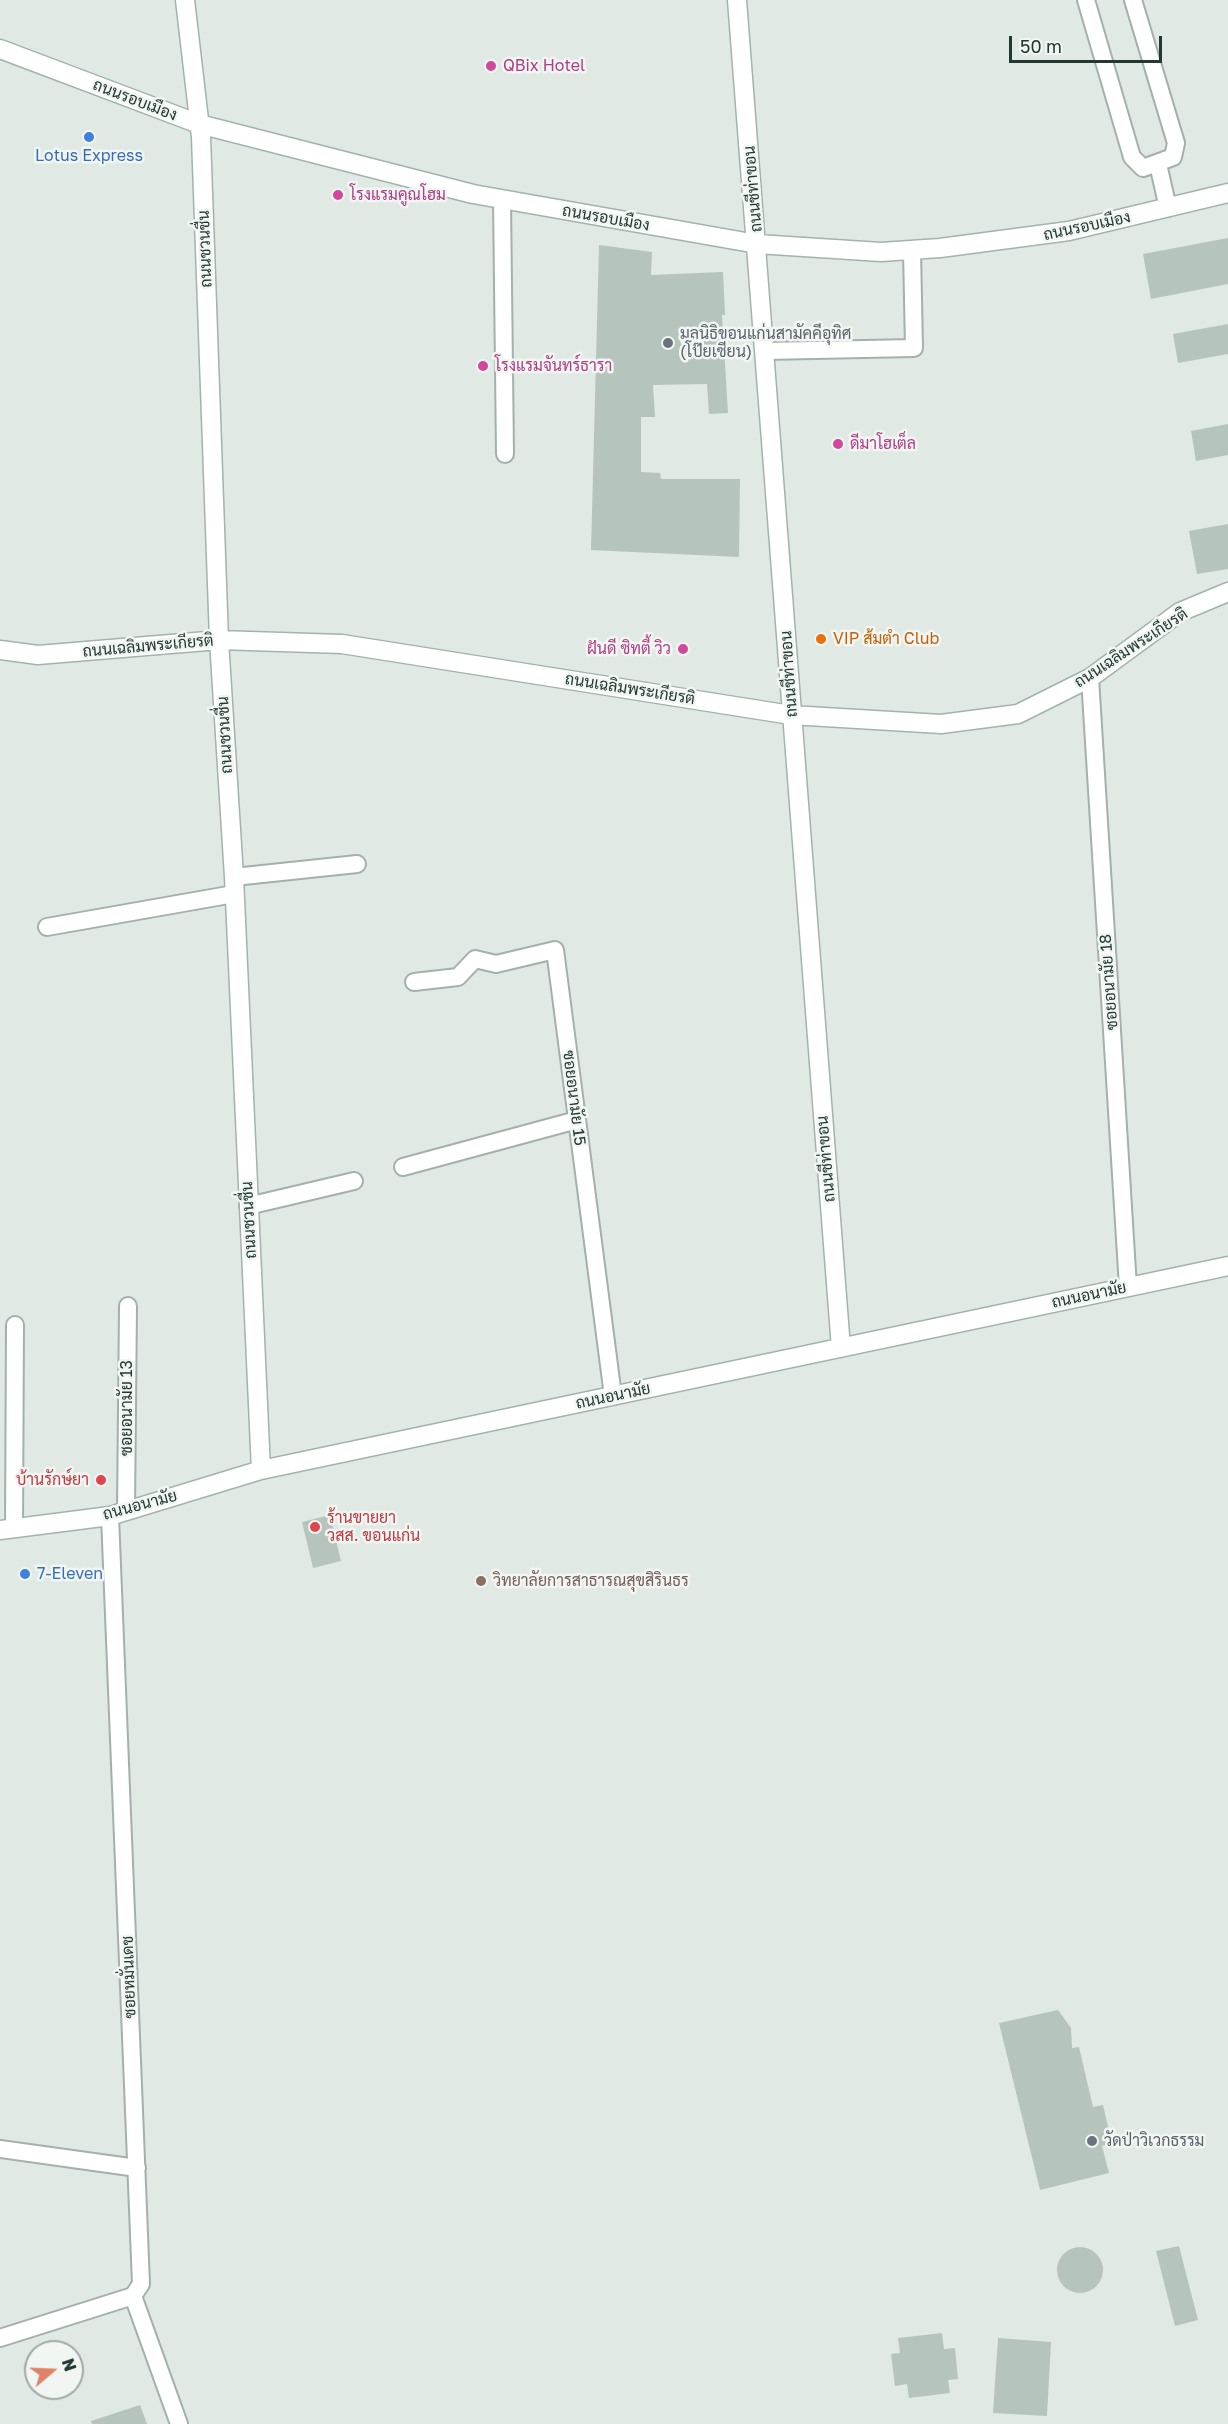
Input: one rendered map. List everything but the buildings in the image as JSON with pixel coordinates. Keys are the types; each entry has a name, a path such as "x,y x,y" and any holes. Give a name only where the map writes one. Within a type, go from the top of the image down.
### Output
{"street":[{"name":"ถนนชวนชื่น","path":"185,0 199,124 219,640 234,886 261,1470"},
{"name":"ถนนชีท่าขอน","path":"737,0 841,1348"},
{"path":"1086,0 1132,157 1143,168 1173,157 1176,143 1132,0"},
{"name":"ถนนรอบเมือง","path":"0,49 199,124 502,200 757,244 881,252 912,250 1058,233 1228,193"},
{"path":"1158,164 1168,208"},
{"path":"502,200 505,454"},
{"path":"765,351 914,348 912,250"},
{"name":"ถนนเฉลิมพระเกียรติ","path":"0,650 38,655 219,640 342,644 791,715 941,724 1018,714 1090,678 1180,612 1228,592"},
{"name":"ซอยอนามัย 18","path":"1090,678 1128,1287"},
{"path":"47,927 234,886 357,864"},
{"name":"ซอยอนามัย 15","path":"414,982 458,977 474,959 496,964 555,950 613,1396"},
{"path":"403,1167 577,1120"},
{"path":"248,1206 354,1181"},
{"name":"ถนนอนามัย","path":"7,1529 118,1513 261,1470 1228,1266"},
{"name":"ซอยอนามัย 13","path":"118,1513 128,1306"},
{"path":"7,1529 15,1325"},
{"name":"ซอยหมั่นเดช","path":"118,1513 141,2284 133,2296"},
{"path":"0,2149 137,2168"},
{"path":"0,2338 133,2296 179,2424"}],"place":[{"name":"QBix Hotel","path":"491,66"},
{"name":"Lotus Express","path":"89,137"},
{"name":"โรงแรมคูณโฮม","path":"338,195"},
{"name":"มูลนิธิขอนแก่นสามัคคีอุทิศ (โป๊ยเซียน)","path":"668,343"},
{"name":"โรงแรมจันทร์ธารา","path":"483,366"},
{"name":"ดีมาโฮเต็ล","path":"838,444"},
{"name":"VIP ส้มตำ Club","path":"821,639"},
{"name":"ฝันดี ซิทตี้ วิว","path":"683,649"},
{"name":"บ้านรักษ์ยา","path":"101,1480"},
{"name":"ร้านขายยา วสส. ขอนแก่น","path":"315,1527"},
{"name":"7-Eleven","path":"25,1574"},
{"name":"วิทยาลัยการสาธารณสุขสิรินธร","path":"481,1581"},
{"name":"วัดป่าวิเวกธรรม","path":"1092,2141"}]}
